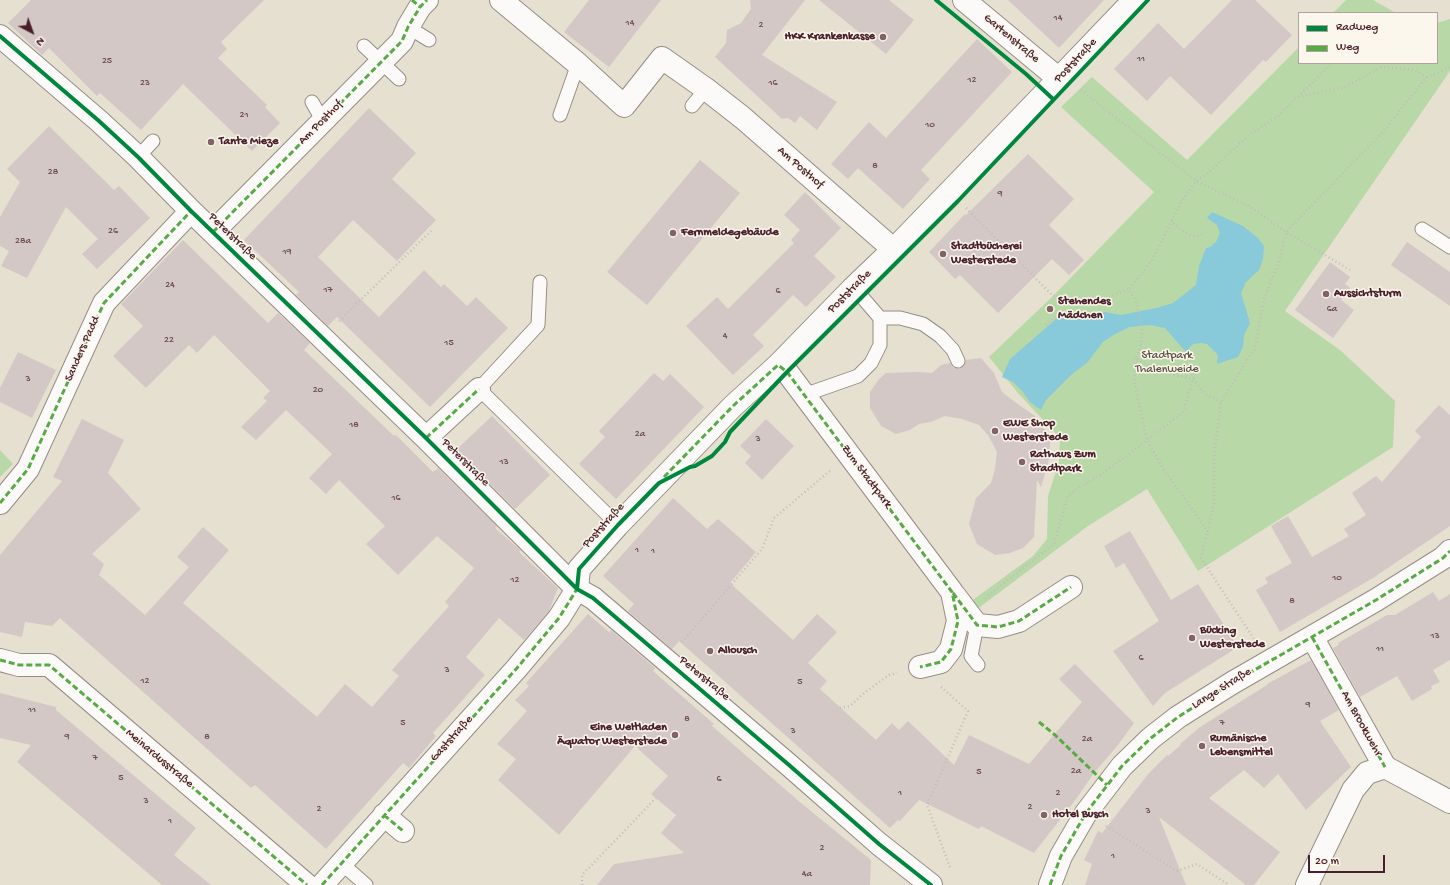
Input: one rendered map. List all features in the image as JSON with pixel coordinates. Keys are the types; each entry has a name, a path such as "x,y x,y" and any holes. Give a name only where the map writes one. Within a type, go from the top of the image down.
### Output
{"street":[{"name":"Am Posthof","path":"501,0 578,64 624,106 662,58 706,89 743,118 893,249"},
{"name":"Gartenstraße","path":"964,0 1068,83"},
{"name":"Poststraße","path":"578,589 579,569 618,525 733,406 778,365 852,289 1068,83 1134,0"},
{"name":"Am Posthof","path":"213,232 251,187 323,121 402,42 420,2"},
{"name":"Peterstraße","path":"0,36 99,121 138,157 191,211 426,438 578,589 593,598 790,765 879,844 931,885"},
{"name":"Sanders Padd","path":"0,503 28,469 104,303 191,211"},
{"name":"Zum Stadtpark","path":"778,365 787,372 977,624"},
{"path":"426,438 479,390"},
{"name":"Lange Straße","path":"1050,885 1061,856 1086,813 1122,766 1151,738 1178,717 1268,661 1376,600 1443,558 1450,551"},
{"path":"977,624 998,627 1019,621 1071,587"},
{"name":"Gaststraße","path":"322,885 517,668 559,618 578,589"},
{"name":"Zum Stadtpark","path":"920,668 941,662 951,649 958,621 952,592"},
{"name":"Am Brookwehr","path":"1312,637 1385,767 1450,802"},
{"name":"Meinardusstraße","path":"0,660 19,665 49,665 307,885"},
{"path":"1307,885 1353,790 1367,773 1385,767"},
{"path":"384,815 403,831"}],"lane":[{"path":"408,27 428,40"},
{"path":"364,46 399,79"},
{"path":"560,115 578,64"},
{"path":"692,106 706,89"},
{"path":"312,102 323,121"},
{"path":"138,157 153,141"},
{"path":"1422,229 1450,247"},
{"path":"540,282 538,325 479,390 618,525"},
{"path":"804,395 858,376 871,363 880,346 880,318 852,289"},
{"path":"880,318 900,318 923,324 940,336 954,350 958,361"},
{"path":"977,624 971,656 978,665"},
{"path":"341,863 366,885"}],"path":[{"path":"964,207 1053,296 1081,299 1104,299 1129,289 1152,260 1171,220 1183,199 1196,181 1206,174 1249,135 1278,116 1331,64"},
{"path":"1297,97 1345,86 1382,67 1415,70 1426,78"},
{"path":"1268,661 1201,558 1214,505 1214,456 1221,402 1254,348 1264,299 1280,259 1286,232 1381,134 1426,78 1450,67"},
{"path":"1068,83 1196,181 1249,206 1286,232 1350,270"},
{"path":"1171,220 1181,230 1195,237 1205,233"},
{"path":"322,338 433,229"},
{"path":"1129,289 1136,302 1142,330 1141,344 1136,359 1134,381 1147,440 1164,470 1208,532"},
{"path":"1046,325 1056,317"},
{"path":"1136,359 1163,373 1193,379 1205,394 1221,402"},
{"path":"977,624 984,598 1054,544 1068,495 1100,475 1183,412 1193,379 1200,365"},
{"path":"666,661 762,549 774,518 849,455"},
{"path":"840,708 850,706 864,693 889,675 920,668 968,711 928,805 951,870"},
{"path":"582,885 582,875 656,798"},
{"path":"1086,813 1177,871 1197,864 1229,885"}],"green space":[{"path":"1346,0 1373,0 1394,12 1334,12"},
{"name":"Stadtpark Thalenweide","path":"1450,19 1450,71 1285,311 1340,350 1395,401 1393,447 1198,571 1147,489 1088,526 976,610 970,602 1033,556 1047,539 1048,496 1059,462 1060,438 1018,393 989,357 1053,296 1154,192 1061,107 1092,77 1187,160 1298,48 1298,64 1438,64 1438,23"},
{"path":"0,450 13,464 0,477"}],"water":[{"path":"1212,212 1243,226 1258,238 1264,246 1263,259 1259,270 1246,282 1241,293 1250,323 1244,335 1243,347 1238,357 1217,364 1218,355 1207,344 1193,344 1186,352 1165,328 1150,325 1130,327 1103,342 1087,363 1072,374 1046,400 1041,410 1030,402 1013,382 1002,377 1010,359 1063,313 1090,315 1105,312 1121,315 1173,303 1186,293 1196,285 1199,266 1206,248 1210,247 1216,242 1220,233 1217,225 1207,218"}],"building":[{"path":"31,0 264,0 221,42 227,49 218,58 267,105 265,107 280,123 252,151 183,84 141,130 100,93 97,96 49,48 42,55 8,23"},
{"path":"589,0 661,0 609,67 564,32"},
{"path":"750,0 805,0 762,55 837,102 817,130 800,116 795,123 788,118 782,119 715,57 726,43 727,30 741,23 751,9"},
{"name":"HKK Krankenkasse","path":"819,0 889,0 914,20 886,54"},
{"path":"1008,0 1104,0 1059,48"},
{"path":"1232,0 1255,0 1292,35 1266,62 1263,60 1211,115 1170,76 1147,101 1114,69 1158,23 1184,49"},
{"path":"977,39 1012,72 921,170 930,179 903,209 858,168 848,179 831,164 869,122 886,138"},
{"path":"369,108 416,153 392,179 436,220 397,261 353,220 318,257 379,317 424,270 441,287 444,284 467,306 476,297 508,328 430,407 337,317 328,326 296,295 299,292 244,240"},
{"path":"49,126 114,190 119,186 150,218 97,269 82,254 98,239 66,207 27,278 1,266 9,251 0,246 0,217 20,182 7,169"},
{"path":"1028,154 1074,199 1049,225 1084,260 1069,275 1052,259 998,313 960,275 955,279 929,252 965,214 966,215"},
{"name":"Fernmeldegebäude","path":"700,160 740,193 647,305 607,272"},
{"path":"805,192 841,228 814,256 836,277 806,307 793,295 753,335 764,346 733,375 686,326 717,297 728,309 794,243 791,240 800,230 784,215"},
{"path":"183,240 268,323 278,313 310,343 304,350 394,436 396,435 433,472 438,468 497,526 495,528 521,550 519,552 558,588 549,611 524,640 499,618 466,657 485,675 433,733 436,736 409,768 403,763 326,849 255,785 251,788 60,618 52,626 25,622 22,637 0,632 0,555 62,481 53,477 82,419 124,440 108,473 141,509 92,554 104,564 99,575 145,615 189,567 177,557 203,527 229,550 183,603 317,717 345,684 372,707 399,676 392,670 449,606 445,602 474,568 437,536 398,575 366,544 385,526 339,480 326,494 309,478 332,454 286,410 256,440 241,427 267,401 263,398 270,391 214,335 197,353 189,345 146,388 113,356 143,326 121,304"},
{"path":"1407,242 1450,272 1450,306 1391,265"},
{"name":"Aussichtsturm","path":"1330,262 1350,277 1345,284 1350,288 1341,300 1354,310 1333,338 1295,310"},
{"path":"18,352 56,370 32,418 0,402 0,388"},
{"name":"Rathaus Zum Stadtpark","path":"981,358 994,373 1002,392 1035,416 1050,437 1050,456 1041,487 1037,480 1034,537 1023,548 1010,553 995,555 977,544 969,524 976,498 991,483 995,469 997,452 988,435 979,425 962,419 945,416 931,422 919,424 910,430 896,434 881,426 870,408 870,392 879,379 886,373 932,373 941,365 950,363 953,367 958,369 964,366 966,360"},
{"path":"654,373 663,381 670,374 704,407 616,499 579,464 605,437 599,431"},
{"path":"1439,405 1450,415 1450,526 1373,578 1280,632 1256,590 1268,583 1265,578 1292,563 1271,526 1288,516 1312,557 1349,536 1344,529 1366,515 1352,493 1376,476 1382,482 1421,437 1415,431"},
{"path":"492,416 550,475 515,509 456,450"},
{"path":"766,419 794,446 762,480 745,463 751,456 740,446"},
{"path":"673,498 707,529 718,519 756,552 730,583 793,640 817,614 837,632 808,663 827,681 820,689 876,740 892,723 899,730 908,721 954,765 969,735 1029,764 1082,702 1059,679 1075,664 1134,723 1118,745 1094,773 1034,853 981,826 979,829 919,800 900,821 898,820 890,828 679,641 672,649 628,611 634,604 603,576"},
{"path":"1130,531 1171,600 1198,584 1238,647 1165,693 1153,706 1113,651 1159,621 1124,563 1116,568 1104,546"},
{"path":"1433,592 1439,601 1450,594 1450,660 1433,670 1440,682 1431,686 1432,689 1412,701 1397,676 1360,697 1333,648 1339,645 1338,643 1387,615 1395,615"},
{"path":"588,614 609,632 611,630 655,668 653,671 714,724 712,726 801,803 871,860 870,885 597,885 614,864 684,853 661,833 676,815 651,794 668,776 635,746 559,835 498,780 516,759 497,744 527,711 515,700 529,686 526,683"},
{"path":"1311,660 1339,710 1320,721 1351,767 1306,810 1278,774 1264,788 1244,770 1209,798 1280,852 1254,885 1246,885 1159,817 1186,885 1085,885 1092,864 1084,860 1098,831 1102,833 1149,773 1167,755 1168,756 1181,745 1180,744 1200,727 1267,684"},
{"path":"0,693 56,707 56,710 196,828 174,855 211,885 162,885 17,762 31,745 0,738"}],"marked path":[{"path":"412,0 420,7"},
{"path":"213,232 402,41 408,27 420,7 427,0"},
{"path":"0,503 28,469 104,303 191,211"},
{"path":"664,477 733,406 778,365 787,372 952,592 958,621 951,649 941,662 920,667"},
{"path":"426,438 479,389"},
{"path":"1050,885 1061,856 1086,813 1122,766 1151,738 1178,717 1232,683 1376,600 1443,558 1450,551"},
{"path":"322,885 517,668 559,618 578,585"},
{"path":"953,593 977,625 998,627 1019,621 1071,587"},
{"path":"1312,637 1385,767"},
{"path":"0,660 19,665 49,665 307,885"},
{"path":"1039,722 1055,735 1107,785"},
{"path":"384,815 403,831"}],"cycle path":[{"path":"936,0 1026,74 1053,99"},
{"path":"577,589 579,569 618,525 659,483 712,456 725,442 730,432 787,372 958,201 1148,0"},
{"path":"0,36 99,121 138,157 191,211 426,438 577,589 593,598 789,765 879,844 931,885"}],"place":[{"name":"HKK Krankenkasse","path":"883,37"},
{"name":"Tante Mieze","path":"211,142"},
{"name":"Fernmeldegebäude","path":"673,233"},
{"name":"Stadtbücherei Westerstede","path":"943,254"},
{"name":"Aussichtsturm","path":"1326,294"},
{"name":"Stehendes Mädchen","path":"1050,309"},
{"name":"EWE Shop Westerstede","path":"995,431"},
{"name":"Rathaus Zum Stadtpark","path":"1022,462"},
{"name":"Bücking Westerstede","path":"1192,638"},
{"name":"Allousch","path":"710,651"},
{"name":"Eine Weltladen Äquator Westerstede","path":"675,735"},
{"name":"Rumänische Lebensmittel","path":"1202,746"},
{"name":"Hotel Busch","path":"1044,815"}]}
